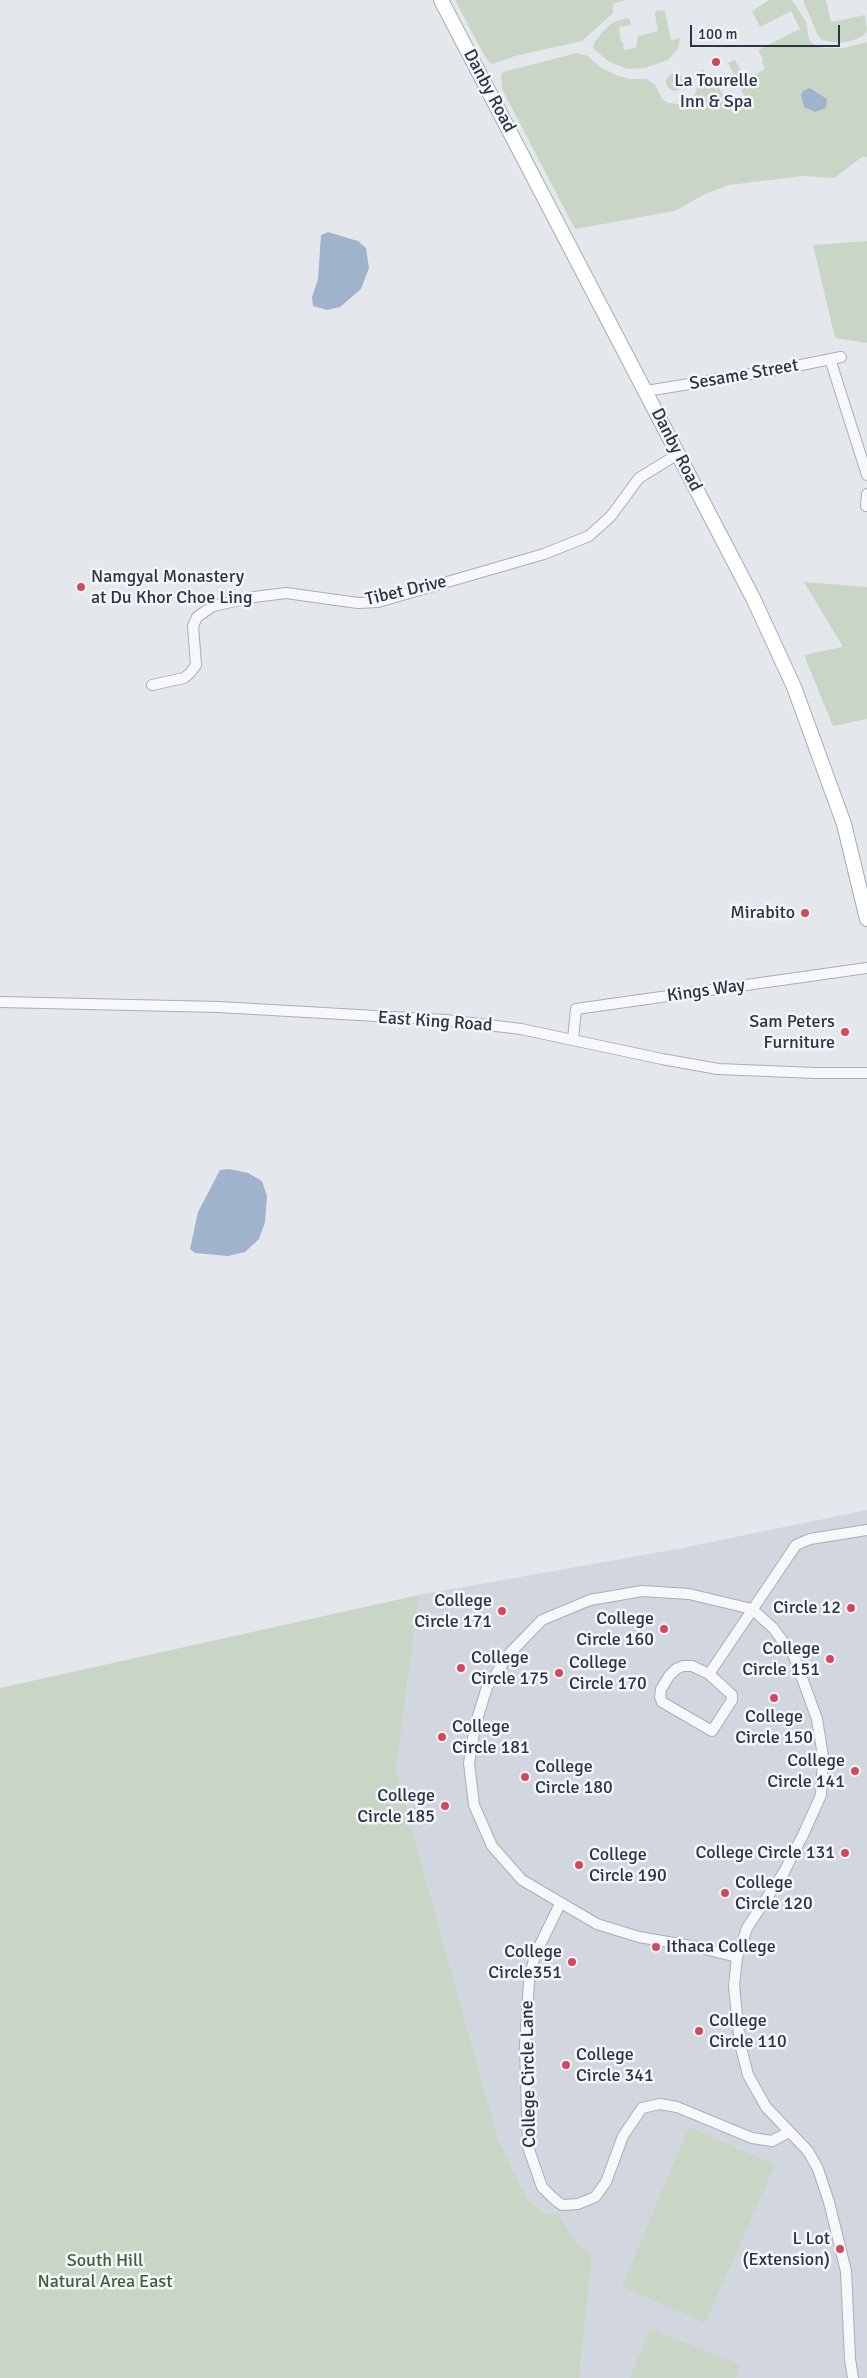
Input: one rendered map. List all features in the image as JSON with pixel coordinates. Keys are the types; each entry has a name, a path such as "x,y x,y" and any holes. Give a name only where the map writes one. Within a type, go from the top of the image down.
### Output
{"main road":[{"name":"Danby Road","path":"441,0 753,598 794,687 844,824 867,919"}],"street":[{"name":"Sesame Street","path":"646,391 841,357"},
{"path":"830,360 867,475"},
{"name":"Tibet Drive","path":"152,685 184,678 190,673 196,665 193,626 198,617 213,606 254,597 286,593 358,603 378,602 544,554 573,544 595,531 612,516 634,483 649,471 678,454"},
{"path":"866,506 867,494"},
{"name":"Kings Way","path":"573,1040 576,1009 867,968"},
{"name":"East King Road","path":"0,1002 219,1007 446,1020 521,1029 662,1060 718,1069 867,1073"},
{"path":"708,1674 796,1545 810,1539 867,1530"},
{"path":"737,1957 697,1947 639,1937 597,1924 522,1880 492,1846 474,1805 469,1763 475,1726 487,1687 510,1653 542,1620 590,1600 642,1591 689,1594 752,1609 773,1628 794,1656 817,1719 823,1756 821,1795 804,1835 784,1872 747,1928 737,1957 734,1986 740,2044 748,2075 766,2107 808,2151 818,2169 832,2211 846,2271 849,2350 853,2378"},
{"path":"683,1666 692,1666 708,1674 732,1695 732,1700 712,1731 662,1702 660,1696 661,1689 669,1676 683,1666"},
{"name":"College Circle Lane","path":"560,1904 535,1955 529,1982 525,2046 528,2147 542,2187 553,2198 562,2205 578,2204 595,2197 606,2182 623,2136 642,2108 660,2104 677,2107 752,2138 772,2141 789,2132"}],"shaded area":[{"name":"Ithaca College","path":"867,1510 867,2378 579,2378 592,2256 573,2239 559,2213 546,2215 527,2199 497,2136 396,1771 419,1595 677,1549"}],"green space":[{"path":"455,0 625,0 613,4 613,13 582,41 515,56 493,64 490,63 483,53"},
{"path":"769,0 791,0 806,22 809,40 815,45 824,48 844,48 867,42 867,157 862,157 834,178 802,176 729,185 705,194 675,211 575,229 502,89 501,75 503,72 577,53 588,56 600,67 618,76 630,79 647,79 655,85 662,99 668,103 679,104 687,103 693,98 699,84 697,73 703,69 708,75 712,74 725,99 723,100 727,109 730,108 733,113 749,105 728,63 735,60 746,79 765,69 762,63 763,59 758,50 800,29 791,11 760,27 752,11"},
{"path":"803,0 826,0 831,22 865,15 867,31 861,37 851,41 839,43 822,40 818,36"},
{"path":"656,11 665,11 671,41 680,38 678,49 668,60 645,68 627,69 608,61 593,48 594,43 603,31 612,23 627,18 630,19 631,25 619,27 621,42 623,42 624,50 636,48 638,36 658,31 655,14"},
{"path":"675,73 681,76 684,82 681,88 675,91 669,88 666,82 669,76"},
{"path":"867,241 867,343 835,338 813,245"},
{"path":"804,582 867,587 867,719 833,726 804,655 843,647"},
{"name":"South Hill Natural Area East","path":"419,1595 396,1771 497,2136 527,2199 546,2215 559,2213 573,2239 592,2256 579,2378 0,2378 0,1688"},
{"path":"689,2127 775,2165 705,2323 622,2286"},
{"path":"650,2329 741,2365 736,2378 630,2378"}],"water":[{"path":"810,88 827,99 826,108 815,112 804,107 801,95 803,91"},
{"path":"328,232 358,241 366,248 369,268 361,289 340,307 327,310 313,306 312,297 318,279 321,235"},
{"path":"229,1169 248,1173 262,1181 267,1196 265,1222 259,1239 245,1252 228,1256 195,1253 190,1249 198,1212 220,1170"}],"place":[{"name":"La Tourelle Inn & Spa","path":"716,62"},
{"name":"Namgyal Monastery at Du Khor Choe Ling","path":"81,587"},
{"name":"Mirabito","path":"805,913"},
{"name":"Sam Peters Furniture","path":"845,1032"},
{"name":"Circle 12","path":"851,1608"},
{"name":"College Circle 171","path":"502,1611"},
{"name":"College Circle 160","path":"664,1629"},
{"name":"College Circle 151","path":"830,1659"},
{"name":"College Circle 175","path":"461,1668"},
{"name":"College Circle 170","path":"559,1673"},
{"name":"College Circle 150","path":"774,1698"},
{"name":"College Circle 181","path":"442,1737"},
{"name":"College Circle 141","path":"855,1771"},
{"name":"College Circle 180","path":"525,1777"},
{"name":"College Circle 185","path":"445,1806"},
{"name":"College Circle 131","path":"845,1853"},
{"name":"College Circle 190","path":"579,1865"},
{"name":"College Circle 120","path":"725,1893"},
{"name":"Ithaca College","path":"656,1947"},
{"name":"College Circle351","path":"572,1962"},
{"name":"College Circle 110","path":"699,2031"},
{"name":"College Circle 341","path":"566,2065"},
{"name":"L Lot (Extension)","path":"840,2249"}]}
